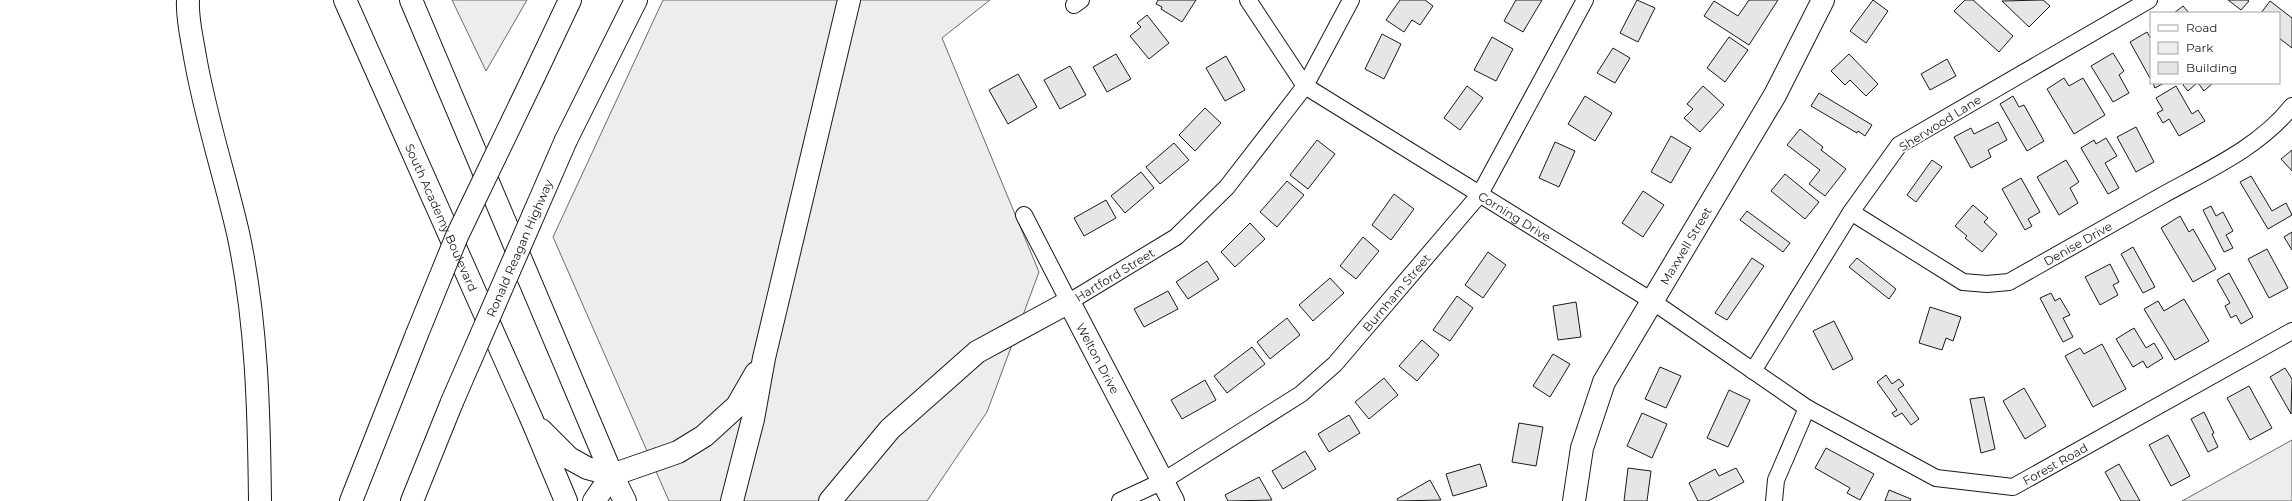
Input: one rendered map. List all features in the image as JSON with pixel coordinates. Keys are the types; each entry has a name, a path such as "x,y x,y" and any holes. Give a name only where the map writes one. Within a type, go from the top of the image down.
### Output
{"main road":[{"path":"172,0 197,73 238,234 252,326 259,398 260,501"},
{"path":"188,0 188,11 197,73"},
{"name":"South Academy Boulevard","path":"345,0 532,420 566,501"},
{"path":"411,0 612,475 625,501"},
{"path":"351,501 416,334 457,236 570,0"},
{"name":"Ronald Reagan Highway","path":"412,501 452,402 566,140 636,0"},
{"path":"732,501 753,420 764,358 849,0"},
{"name":"Maxwell Street","path":"1574,501 1582,448 1604,382 1775,95 1823,0"},
{"name":"Welton Drive","path":"1069,302 1173,501"},
{"name":"Hartford Street","path":"830,501 890,429 977,352 1069,302"},
{"path":"532,420 569,458 586,468 612,475 678,452 704,436 736,406 764,358"},
{"path":"594,501 612,475"}],"street":[{"name":"Corning Drive","path":"1248,0 1305,86 1652,301 1807,408"},
{"name":"Hartford Street","path":"1069,302 1176,237 1227,187 1305,86 1351,0"},
{"name":"Burnham Street","path":"1120,501 1163,482 1301,394 1329,369 1480,194 1585,0"},
{"name":"Sherwood Lane","path":"1752,371 1851,212 1899,145 2149,0"},
{"name":"Denise Drive","path":"1851,212 1963,282 1987,284 2008,282 2205,172 2253,142 2280,120 2292,106"},
{"name":"Welton Drive","path":"1024,215 1069,302"},
{"name":"Forest Road","path":"1807,408 1936,478 2013,487 2292,331"},
{"path":"1774,501 1776,480 1807,408"}],"green space":[{"path":"452,0 527,0 486,71"},
{"path":"663,0 990,0 942,38 1039,272 987,412 927,501 669,501 553,237"},
{"path":"2292,440 2292,501 2182,501"}],"building":[{"path":"1158,0 1196,0 1182,22 1161,9 1162,7 1156,4"},
{"path":"1400,0 1425,0 1433,6 1420,25 1412,20 1404,32 1386,20"},
{"path":"1516,0 1542,0 1523,32 1504,21"},
{"path":"1637,0 1655,8 1638,42 1620,33"},
{"path":"1749,0 1778,0 1749,45 1704,16 1714,1 1738,16"},
{"path":"1873,0 1888,11 1866,43 1850,31"},
{"path":"1965,0 1973,0 2013,36 1999,52 1954,11"},
{"path":"2043,0 2050,6 2029,27 2002,1"},
{"path":"2228,0 2247,0 2249,1 2241,10"},
{"path":"2270,1 2292,18 2292,48 2280,39 2280,12 2262,12"},
{"path":"2183,6 2188,12 2175,12"},
{"path":"1147,15 1169,43 1149,59 1130,36 1141,27 1137,23"},
{"path":"2147,32 2150,37 2150,78 2130,42"},
{"path":"1382,34 1401,44 1384,79 1365,69"},
{"path":"1492,37 1513,49 1496,81 1474,70"},
{"path":"1729,37 1748,50 1725,82 1707,68"},
{"path":"1613,48 1630,58 1615,83 1597,73"},
{"path":"2113,53 2124,71 2119,75 2129,93 2113,102 2091,66"},
{"path":"1116,54 1131,79 1107,92 1093,67"},
{"path":"1849,54 1878,84 1866,96 1850,80 1845,85 1831,71"},
{"path":"1226,56 1245,90 1225,101 1206,68"},
{"path":"1947,59 1956,76 1930,90 1921,74"},
{"path":"1070,66 1086,95 1060,109 1044,80"},
{"path":"1018,74 1037,107 1008,124 989,90"},
{"path":"2064,78 2069,86 2083,78 2105,115 2074,134 2047,89"},
{"path":"2153,84 2162,84 2155,88"},
{"path":"2184,84 2196,84 2188,91 2183,85"},
{"path":"2199,84 2212,84 2204,91"},
{"path":"1467,86 1483,98 1460,130 1444,118"},
{"path":"1703,86 1724,105 1700,132 1684,118 1693,109 1687,104"},
{"path":"2176,86 2192,114 2198,110 2205,121 2179,136 2169,119 2163,123 2157,113 2163,110 2156,98"},
{"path":"1819,93 1872,125 1865,136 1858,131 1857,133 1811,106"},
{"path":"1585,96 1612,113 1595,141 1568,124"},
{"path":"2013,96 2019,107 2024,105 2044,141 2027,151 2000,104"},
{"path":"1205,108 1221,123 1195,151 1179,135"},
{"path":"1998,122 2007,140 1988,150 1991,157 1971,168 1954,137 1971,128 1974,134"},
{"path":"2136,127 2154,162 2136,172 2117,137"},
{"path":"1800,129 1823,147 1821,150 1846,169 1825,196 1809,184 1820,170 1787,145"},
{"path":"1671,136 1691,148 1671,183 1651,172"},
{"path":"2106,138 2117,156 2105,163 2119,188 2108,194 2081,148 2094,140 2096,144"},
{"path":"1317,140 1335,154 1308,189 1290,175"},
{"path":"1555,142 1575,151 1559,187 1539,178"},
{"path":"1174,143 1189,160 1160,184 1146,167"},
{"path":"2292,150 2292,171 2281,159"},
{"path":"1932,160 1942,167 1916,202 1907,195"},
{"path":"2066,160 2079,182 2070,188 2078,203 2059,215 2037,177"},
{"path":"1141,172 1154,188 1125,213 1111,196"},
{"path":"1785,174 1819,202 1805,219 1771,191"},
{"path":"2251,176 2272,211 2286,203 2292,215 2268,229 2240,182"},
{"path":"2021,178 2040,212 2028,219 2032,226 2025,230 2002,189"},
{"path":"1287,181 1304,195 1277,227 1260,212"},
{"path":"1643,191 1664,205 1643,237 1622,223"},
{"path":"1394,194 1414,209 1391,240 1372,225"},
{"path":"1106,200 1116,218 1084,236 1074,218"},
{"path":"1973,205 1988,218 1984,222 1997,234 1982,252 1965,238 1967,236 1955,226"},
{"path":"2211,206 2216,216 2223,212 2233,231 2226,235 2233,248 2224,252 2203,210"},
{"path":"1747,211 1790,243 1783,252 1740,220"},
{"path":"2180,216 2189,232 2193,229 2216,269 2193,282 2161,228"},
{"path":"1250,223 1265,239 1235,267 1221,252"},
{"path":"2292,232 2292,250 2284,237"},
{"path":"1363,237 1379,251 1356,279 1340,266"},
{"path":"2133,247 2155,287 2143,293 2121,254"},
{"path":"2267,249 2288,288 2269,298 2248,259"},
{"path":"1488,252 1506,265 1483,298 1465,285"},
{"path":"1752,258 1764,266 1727,320 1715,313"},
{"path":"1857,258 1896,289 1889,299 1849,267"},
{"path":"1207,261 1219,279 1188,299 1176,282"},
{"path":"2110,264 2119,282 2113,285 2118,295 2100,305 2085,277"},
{"path":"2229,273 2253,317 2241,324 2236,315 2231,318 2225,306 2230,303 2217,280"},
{"path":"1330,278 1344,293 1313,321 1299,305"},
{"path":"1168,291 1178,309 1144,327 1134,309"},
{"path":"2051,293 2055,301 2060,298 2070,315 2063,318 2073,337 2063,342 2040,298"},
{"path":"1457,296 1473,308 1450,341 1433,330"},
{"path":"2184,299 2209,341 2175,360 2144,309 2158,301 2164,311"},
{"path":"1576,302 1581,337 1558,340 1553,306"},
{"path":"1930,307 1961,317 1953,341 1946,338 1942,350 1919,343"},
{"path":"1287,318 1300,335 1270,359 1257,342"},
{"path":"1834,321 1853,359 1833,370 1813,331"},
{"path":"2134,328 2146,348 2154,343 2163,358 2147,368 2143,361 2133,367 2116,339"},
{"path":"1422,340 1439,355 1417,381 1399,366"},
{"path":"2102,344 2126,389 2093,407 2065,356 2080,348 2084,354"},
{"path":"1252,347 1265,364 1227,393 1214,376"},
{"path":"1553,354 1570,364 1550,397 1533,386"},
{"path":"1660,367 1681,376 1666,408 1645,399"},
{"path":"2285,368 2292,379 2291,414 2270,377"},
{"path":"1886,375 1892,384 1899,379 1904,385 1898,389 1919,419 1911,425 1902,413 1895,417 1892,413 1897,410 1877,382"},
{"path":"1384,378 1398,395 1369,419 1355,402"},
{"path":"1205,380 1216,400 1182,419 1171,400"},
{"path":"2249,386 2272,428 2250,440 2227,398"},
{"path":"2024,388 2046,426 2025,439 2003,401"},
{"path":"1729,390 1750,400 1728,447 1707,438"},
{"path":"1984,397 1995,449 1981,453 1970,399"},
{"path":"2204,412 2214,433 2212,434 2218,447 2208,452 2191,419"},
{"path":"1642,413 1667,424 1652,458 1627,446"},
{"path":"1349,415 1360,433 1329,452 1318,434"},
{"path":"1519,423 1543,427 1536,466 1512,462"},
{"path":"2168,435 2190,476 2171,486 2149,445"},
{"path":"1826,448 1874,474 1860,500 1847,493 1850,488 1815,468"},
{"path":"1305,451 1316,469 1283,489 1272,471"},
{"path":"1480,464 1487,486 1453,496 1446,474"},
{"path":"2119,464 2140,501 2121,501 2105,472"},
{"path":"1628,468 1651,471 1647,501 1624,501"},
{"path":"1736,468 1744,482 1708,501 1698,501 1689,483 1715,469 1719,476"},
{"path":"1259,477 1272,500 1228,501 1225,495"},
{"path":"1430,480 1441,500 1398,501 1397,499"},
{"path":"1889,490 1911,499 1910,501 1885,501"}]}
